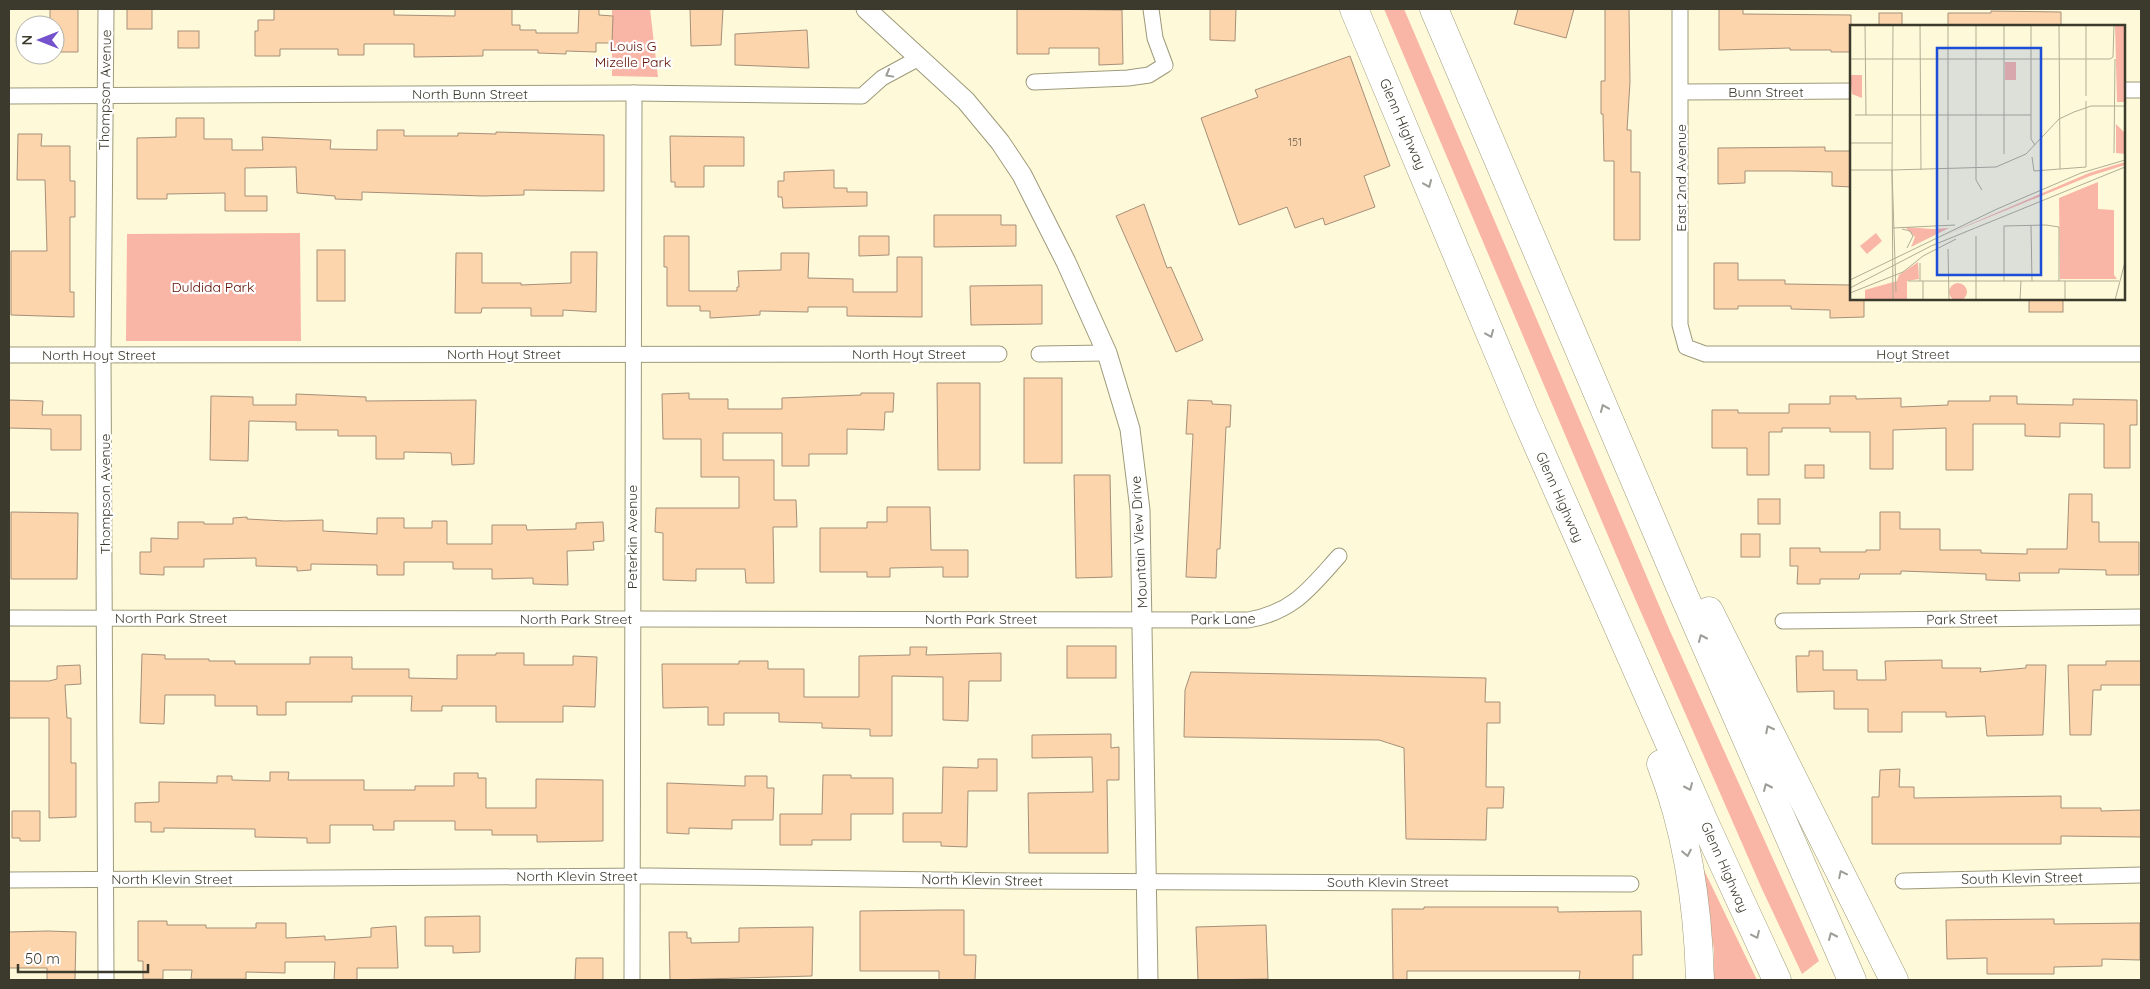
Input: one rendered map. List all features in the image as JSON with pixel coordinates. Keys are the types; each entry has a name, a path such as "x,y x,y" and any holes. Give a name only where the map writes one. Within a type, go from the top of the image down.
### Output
{"highway":[{"name":"Glenn Highway","path":"1354,9 1524,414 1710,835 1777,980"},
{"path":"1434,9 1682,591 1852,980"},
{"path":"1524,414 1615,656 1671,791 1686,848 1693,890 1699,940 1700,980"},
{"path":"1620,446 1699,591 1894,980"}],"street":[{"name":"Thompson Avenue","path":"106,9 104,96 106,980"},
{"name":"Mountain View Drive","path":"866,9 966,101 1000,142 1022,175 1066,262 1107,353 1130,429 1140,510 1148,980"},
{"path":"1034,82 1128,78 1149,75 1165,65 1155,38 1151,9"},
{"name":"East 2nd Avenue","path":"1680,9 1680,325 1686,347"},
{"name":"North Bunn Street","path":"9,96 634,93 862,96 882,78 919,58"},
{"path":"2125,90 2141,90"},
{"name":"Bunn Street","path":"1681,92 1850,91"},
{"name":"Peterkin Avenue","path":"632,980 634,93"},
{"name":"Hoyt Street","path":"1686,347 1706,354 2141,354"},
{"path":"1039,354 1107,353"},
{"name":"North Hoyt Street","path":"9,355 1000,354"},
{"name":"Park Lane","path":"1143,619 1248,620 1268,617 1288,607 1306,592 1339,556"},
{"name":"Park Street","path":"1783,621 2141,617"},
{"name":"North Park Street","path":"9,618 1143,619"},
{"name":"South Klevin Street","path":"1903,881 2141,875"},
{"name":"North Klevin Street","path":"9,880 632,876 1146,880"},
{"name":"South Klevin Street","path":"1146,880 1631,884"}],"green space":[{"name":"Louis G Mizelle Park","path":"612,9 650,9 658,77 612,76"},
{"path":"1384,9 1404,9 1670,631 1819,961 1802,974 1762,889 1626,578"},
{"name":"Duldida Park","path":"300,233 301,341 126,341 127,234"},
{"path":"1704,870 1757,980 1714,980 1714,950 1702,879"}],"building":[{"path":"50,9 78,9 78,52 65,52 65,15 50,15"},
{"path":"127,9 152,9 152,29 127,29"},
{"path":"274,9 394,9 394,15 455,16 455,9 512,9 512,25 520,25 520,30 536,30 536,33 578,33 579,9 599,9 599,15 613,16 612,43 596,43 596,52 566,51 566,54 538,53 538,50 483,50 483,56 414,57 414,44 364,44 364,55 338,55 338,49 280,49 280,56 255,56 255,31 258,31 258,20 274,20"},
{"path":"690,9 723,9 721,45 691,46"},
{"path":"1017,9 1122,10 1123,64 1099,65 1099,48 1049,48 1049,54 1017,54"},
{"path":"1210,9 1236,9 1235,41 1210,40"},
{"path":"1518,9 1574,9 1566,38 1514,24"},
{"path":"1605,9 1629,9 1630,82 1627,130 1631,130 1631,172 1640,172 1640,240 1614,240 1614,161 1604,161 1603,114 1601,114 1601,81 1605,81"},
{"path":"1719,9 1743,9 1743,14 1851,15 1850,52 1790,50 1790,48 1719,50"},
{"path":"1991,11 2061,12 2061,25 1948,25 1948,13 1991,13"},
{"path":"1879,13 1902,13 1902,25 1879,25"},
{"path":"807,30 809,68 735,65 735,34"},
{"path":"178,31 199,31 199,48 178,48"},
{"path":"1350,56 1390,166 1364,176 1375,207 1325,225 1323,218 1295,228 1287,207 1239,225 1201,118 1258,97 1255,90"},
{"path":"176,118 204,118 204,139 232,139 232,150 263,150 262,137 331,140 330,149 377,150 377,130 404,130 404,136 458,136 458,133 496,134 496,132 604,135 604,191 524,190 524,195 483,196 362,192 362,200 335,199 335,196 297,193 296,167 245,168 245,196 267,196 267,211 225,211 225,193 167,194 167,199 137,199 137,138 176,137"},
{"path":"18,134 42,134 41,146 70,146 70,181 75,181 75,217 70,217 70,292 74,292 74,317 11,315 11,251 47,251 45,180 17,180"},
{"path":"670,136 744,137 744,166 704,166 704,187 675,187 675,182 671,182"},
{"path":"1825,147 1825,151 1850,151 1850,187 1832,186 1832,172 1791,171 1745,171 1745,183 1718,184 1718,148"},
{"path":"834,170 834,188 847,188 847,192 867,192 867,206 783,208 782,197 778,197 778,181 784,181 784,172"},
{"path":"1144,204 1167,268 1171,267 1203,340 1176,352 1116,216"},
{"path":"934,215 1001,215 1001,225 1016,225 1016,246 934,247"},
{"path":"664,236 689,236 689,291 737,291 737,287 739,287 738,271 781,270 781,253 809,253 808,278 853,279 853,292 897,292 897,257 922,257 922,317 847,316 847,307 808,307 808,312 760,311 760,315 710,318 710,311 700,311 700,306 667,306 667,267 664,267"},
{"path":"859,236 889,236 889,255 859,256"},
{"path":"317,250 345,250 345,301 317,301"},
{"path":"571,252 597,252 596,312 563,310 563,316 531,316 531,308 482,308 481,313 455,313 456,253 482,253 482,283 521,283 521,285 571,283"},
{"path":"1714,263 1738,263 1738,280 1785,280 1785,284 1850,285 1850,300 1864,300 1864,317 1830,318 1830,310 1791,309 1791,306 1738,306 1738,309 1714,309"},
{"path":"1042,285 1042,324 971,325 970,286"},
{"path":"2029,300 2063,300 2063,312 2029,312"},
{"path":"1024,378 1062,378 1062,463 1024,463"},
{"path":"937,383 980,383 980,470 938,470"},
{"path":"689,393 689,399 728,399 728,409 782,409 782,398 894,393 893,412 885,412 884,430 847,429 847,454 809,454 809,466 782,466 782,433 723,433 723,460 774,460 774,500 796,500 797,527 773,527 774,583 746,583 745,569 696,569 696,581 663,580 663,533 655,532 656,508 739,508 739,477 701,477 701,439 663,439 662,394"},
{"path":"296,394 366,397 366,401 476,400 474,464 452,465 451,453 404,452 404,459 376,459 376,436 338,436 338,430 296,430 296,422 249,421 248,461 210,460 211,396 253,397 253,405 296,405"},
{"path":"1830,396 1856,396 1856,399 1901,398 1901,407 1948,405 1948,401 1990,401 1990,396 2017,396 2017,404 2073,405 2073,399 2137,400 2137,425 2130,425 2130,468 2104,468 2104,424 2060,423 2060,437 2025,436 2025,424 1973,424 1973,470 1946,470 1946,428 1893,430 1893,469 1870,469 1870,432 1830,432 1830,428 1782,428 1782,432 1769,432 1769,475 1747,475 1747,448 1712,448 1712,410 1738,410 1738,413 1789,413 1789,404 1830,404"},
{"path":"9,400 43,401 42,415 81,415 81,450 51,450 51,429 9,428"},
{"path":"1188,400 1212,401 1212,404 1231,405 1230,427 1226,427 1220,549 1217,549 1216,578 1186,577 1193,434 1186,434"},
{"path":"1805,465 1824,465 1824,478 1805,478"},
{"path":"1074,475 1110,475 1112,577 1076,578"},
{"path":"2069,494 2092,494 2092,522 2099,522 2099,542 2139,542 2139,575 2106,575 2106,570 2059,569 2059,573 2019,573 2020,581 1986,580 1986,574 1901,571 1901,574 1860,574 1859,579 1820,579 1820,584 1797,584 1798,566 1790,566 1790,548 1820,548 1820,552 1866,552 1866,550 1880,550 1880,512 1900,512 1900,529 1940,529 1940,550 1981,550 1981,553 2027,554 2027,549 2067,549"},
{"path":"1758,499 1780,499 1780,524 1758,524"},
{"path":"887,507 930,507 931,550 968,550 968,577 943,577 943,567 890,568 890,577 867,577 867,572 820,572 820,528 867,528 867,522 887,522"},
{"path":"11,512 78,513 77,579 11,579"},
{"path":"247,517 247,519 285,521 323,520 323,531 377,534 377,518 404,518 404,528 432,528 432,521 447,521 447,544 492,544 492,525 526,525 527,530 576,529 576,523 603,522 604,541 593,542 594,550 567,551 568,585 533,584 533,578 492,579 492,569 453,569 453,562 404,562 404,575 377,575 377,565 311,564 311,570 297,571 297,567 256,566 256,558 204,559 204,567 164,567 164,575 140,574 140,552 151,552 151,538 178,539 178,522 233,524 233,518"},
{"path":"1741,534 1760,534 1760,557 1741,557"},
{"path":"1067,646 1116,646 1116,678 1067,678"},
{"path":"910,647 927,647 926,655 1001,653 1001,681 969,681 968,721 943,720 943,677 892,676 892,736 870,736 870,729 822,728 822,723 779,722 779,713 724,713 724,725 708,725 708,707 663,708 662,664 739,664 739,661 768,661 768,669 804,669 804,697 859,697 859,656 910,655"},
{"path":"1809,651 1823,651 1823,670 1857,670 1857,680 1886,680 1885,661 1942,660 1942,668 1981,668 1980,672 2026,668 2026,665 2046,665 2043,735 1987,736 1985,716 1946,717 1946,712 1902,712 1902,732 1868,732 1868,709 1834,709 1834,691 1797,692 1796,656 1809,656"},
{"path":"496,653 524,653 524,665 573,665 573,656 597,657 595,707 563,706 563,722 496,722 496,706 442,706 442,711 411,711 412,696 352,696 352,702 286,702 286,715 257,715 257,706 215,706 215,695 165,695 164,724 140,723 142,654 165,655 165,659 235,661 235,664 310,664 310,657 352,657 352,669 409,669 409,678 457,679 457,655 496,655"},
{"path":"2106,661 2141,661 2141,685 2101,685 2101,690 2093,690 2091,735 2070,735 2068,665 2106,665"},
{"path":"80,665 81,684 65,685 67,718 71,718 71,763 76,763 76,817 49,818 49,718 9,718 9,681 49,681 57,679 57,666"},
{"path":"1191,672 1486,678 1485,702 1500,702 1500,723 1487,723 1486,787 1504,787 1503,808 1487,808 1486,840 1406,839 1404,748 1379,740 1184,737 1185,690"},
{"path":"1111,734 1111,748 1119,747 1119,780 1107,780 1108,853 1029,853 1028,793 1093,792 1092,757 1032,758 1032,735"},
{"path":"978,759 997,759 997,791 968,791 967,847 941,846 941,842 903,842 903,813 942,813 943,767 978,768"},
{"path":"1900,769 1899,787 1914,787 1914,798 2061,796 2061,808 2101,808 2101,811 2141,810 2141,837 2061,836 2061,844 1872,844 1872,797 1879,797 1880,770"},
{"path":"270,772 289,772 288,780 364,780 364,790 415,790 415,786 454,786 454,773 478,773 478,778 486,778 486,808 536,808 536,779 603,780 603,841 537,842 537,835 492,835 492,830 455,830 455,821 394,821 394,830 373,830 373,825 330,825 330,843 307,843 307,838 255,837 255,829 164,828 164,832 151,832 151,822 135,822 135,803 159,802 159,782 217,783 217,776 232,776 232,780 270,781"},
{"path":"823,775 851,775 851,778 893,778 893,814 851,814 851,840 812,840 812,845 780,845 780,814 822,814"},
{"path":"745,776 767,776 767,788 774,788 773,820 732,820 732,829 689,828 689,834 667,833 667,783 745,786"},
{"path":"12,811 40,811 40,841 20,841 20,838 12,838"},
{"path":"1424,907 1558,907 1558,912 1641,911 1642,955 1633,955 1633,980 1579,980 1580,971 1407,971 1407,980 1393,980 1392,909 1424,909"},
{"path":"964,910 964,955 976,955 975,980 939,980 939,971 860,971 860,911"},
{"path":"480,916 480,952 453,953 453,946 425,946 425,917"},
{"path":"2054,919 2054,924 2140,923 2140,960 2102,959 2102,966 2054,967 2054,974 1987,974 1987,958 1947,959 1946,920"},
{"path":"138,921 167,921 167,925 206,925 206,928 256,928 256,923 286,923 286,938 325,936 325,940 371,937 371,928 396,926 398,968 357,968 357,980 334,980 335,962 285,962 285,973 246,972 246,979 191,979 192,970 163,970 163,979 143,979 143,961 138,961"},
{"path":"1266,925 1268,979 1198,980 1196,927"},
{"path":"813,927 812,976 670,980 669,932 687,932 687,938 691,938 691,943 739,942 739,928"},
{"path":"9,932 76,932 75,980 47,980 47,968 9,968"},
{"path":"576,958 603,958 603,980 575,980"}]}
